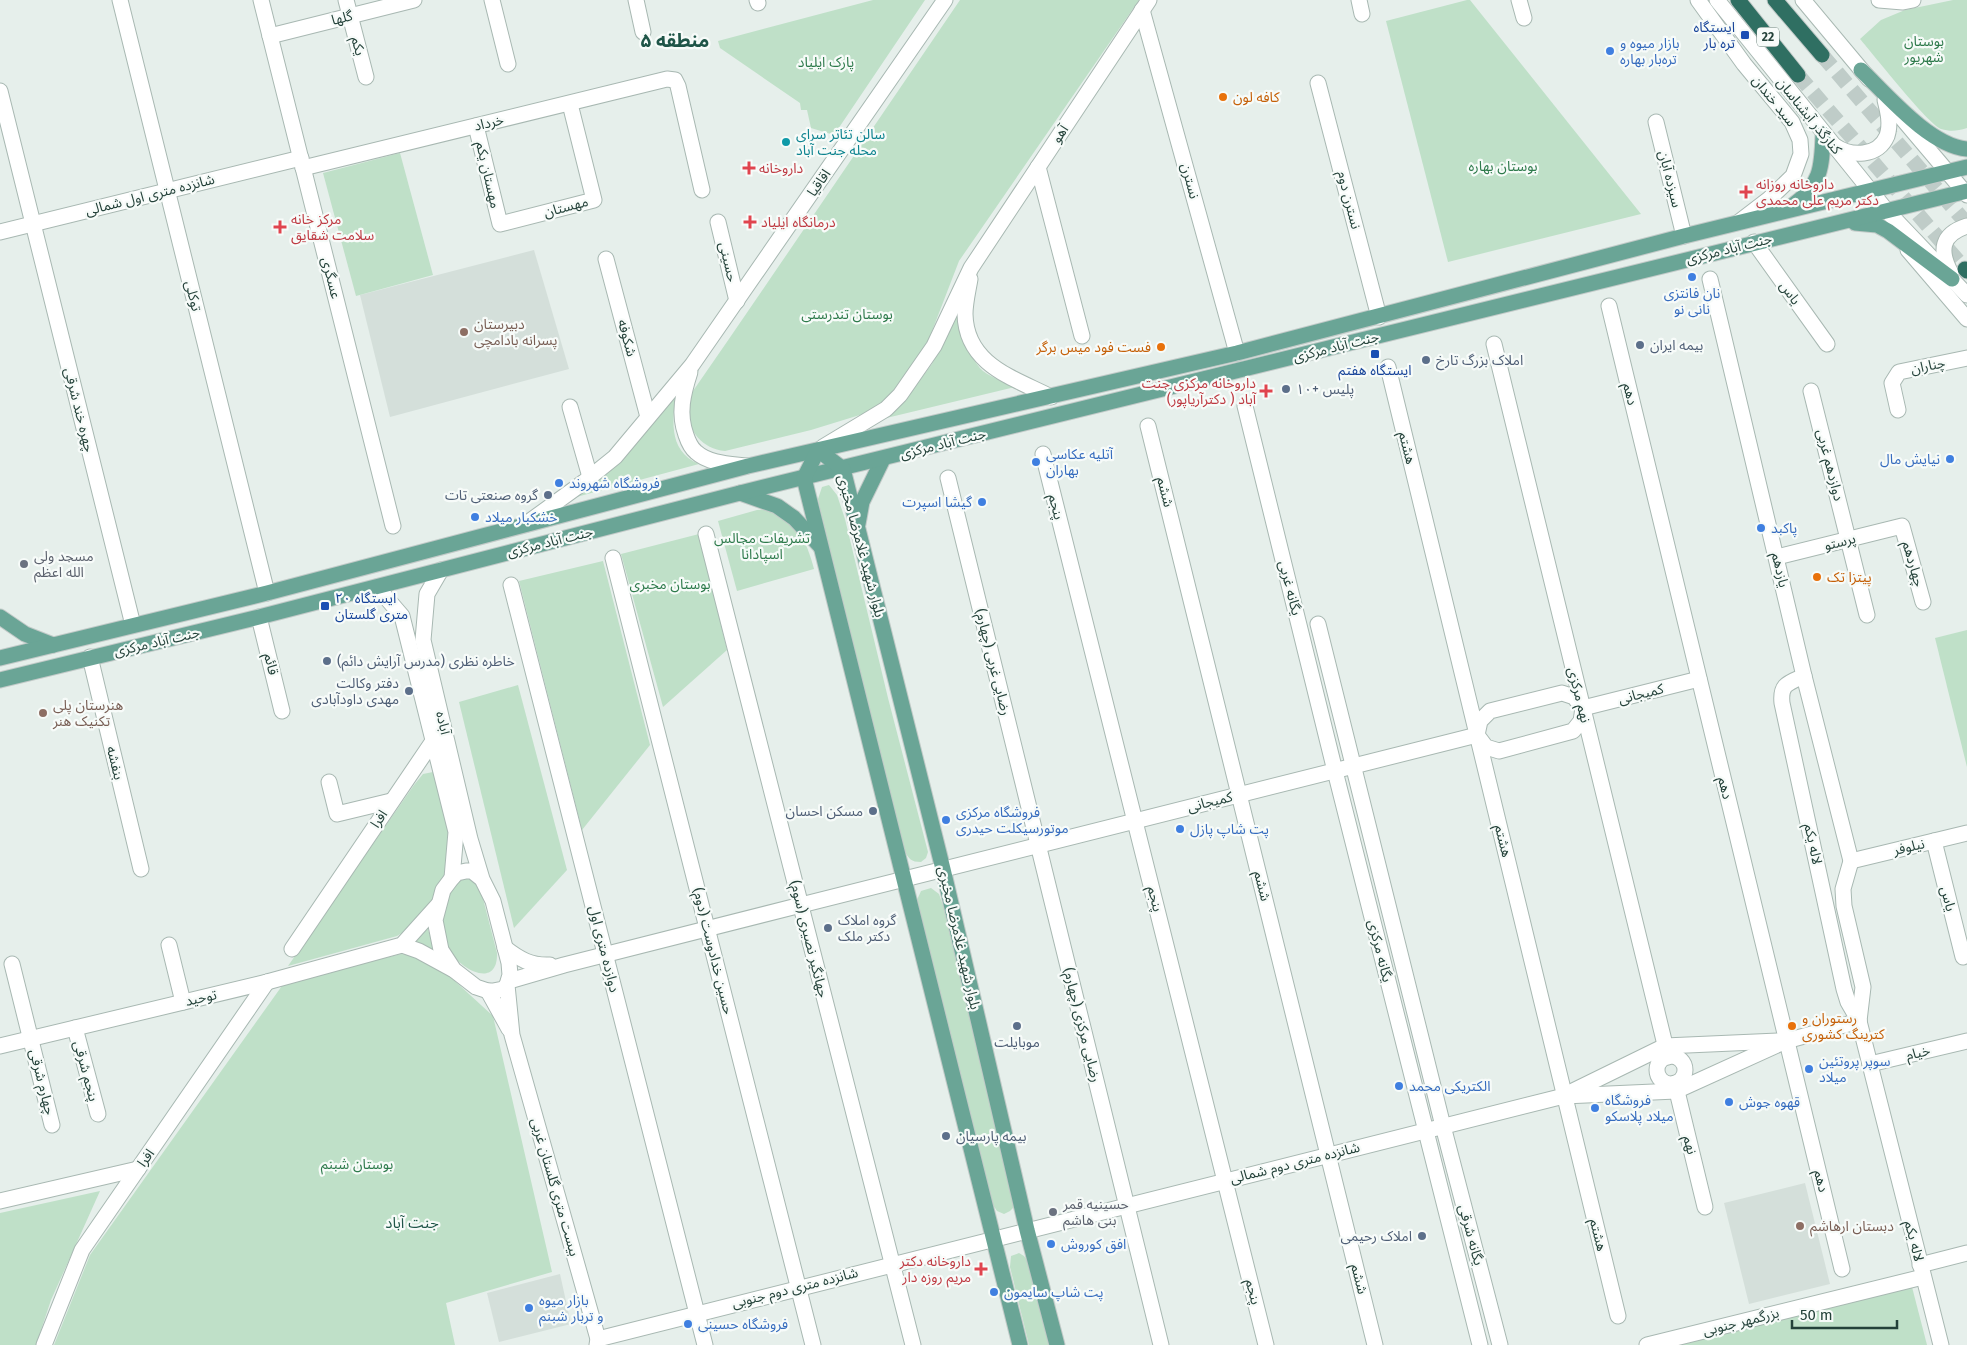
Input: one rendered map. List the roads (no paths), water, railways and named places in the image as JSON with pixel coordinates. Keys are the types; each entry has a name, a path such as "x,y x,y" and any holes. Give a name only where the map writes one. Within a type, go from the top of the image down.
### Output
{"highway":[{"name":"22","path":"1738,0 1798,75"},
{"name":"22","path":"1775,0 1822,54"}],"main road":[{"path":"1861,70 1929,134 1944,144 1967,150"},
{"path":"1786,211 1814,187 1820,173 1828,139"},
{"name":"جنت آباد مرکزی","path":"0,658 133,624 267,593 523,527 748,466 1237,353 1684,236 1967,167"},
{"name":"جنت آباد مرکزی","path":"0,680 259,617 740,494 843,470 1794,232 1966,193"},
{"path":"1794,232 1865,222 1877,225 1899,239 1960,287"},
{"path":"1551,271 1558,292"},
{"path":"818,450 804,478 1020,1345"},
{"name":"بلوار شهید غلامرضا مخبری","path":"818,450 843,470 943,869 1027,1230 1057,1345"},
{"path":"857,528 862,502 882,459"},
{"path":"740,494 777,506 805,528 822,549"},
{"path":"0,617 26,634 52,644"}],"street":[{"name":"توکلی","path":"120,0 267,593"},
{"name":"عسگری","path":"261,0 393,526"},
{"name":"یکم","path":"346,0 366,77"},
{"name":"گلها","path":"270,36 414,0"},
{"path":"492,0 508,64"},
{"path":"636,0 644,32"},
{"name":"اقاقیا","path":"692,366 945,0"},
{"path":"1519,0 1524,18"},
{"name":"سید خندان","path":"1698,0 1744,64 1792,122 1800,140 1802,154 1793,176 1769,200 1739,222"},
{"name":"کنارگذر آبشناسان","path":"1717,0 1869,190 1960,287"},
{"path":"1803,0 1966,193"},
{"path":"1879,0 1906,1"},
{"name":"آهو","path":"818,450 886,409 900,395 934,346 971,268 1145,5"},
{"name":"نسترن","path":"1145,5 1237,353"},
{"name":"خرداد","path":"302,163 476,126 667,79 675,80 678,86 702,190"},
{"name":"نسترن دوم","path":"1318,83 1379,317"},
{"name":"چهره خند شرقی","path":"0,91 133,624"},
{"path":"1828,139 1843,152 1853,154 1870,152 1879,146 1886,137 1889,124 1885,99"},
{"name":"مهستان","path":"500,224 594,200 570,104"},
{"name":"سیزده آبان","path":"1656,122 1684,236"},
{"name":"مهستان یکم","path":"476,126 500,224"},
{"name":"شانزده متری اول شمالی","path":"0,232 167,191 302,163"},
{"path":"1038,168 1082,336"},
{"name":"حسینی","path":"718,222 737,301"},
{"path":"1960,287 1944,259 1944,247 1948,236 1955,230 1967,226"},
{"path":"1899,239 1967,319"},
{"name":"یاس","path":"1754,242 1827,344"},
{"name":"شکوفه","path":"606,259 648,417"},
{"path":"971,268 965,314 977,352 992,368 1051,397"},
{"name":"یازدهم","path":"1710,280 1804,676 1851,861"},
{"name":"دهم","path":"1609,306 1842,1269"},
{"name":"نهم مرکزی","path":"1494,344 1667,1051"},
{"name":"چناران","path":"1898,410 1892,383 1899,372 1967,358"},
{"path":"523,527 615,457 692,366"},
{"path":"692,366 681,407 682,425 688,441 695,452 704,457 717,462 748,466"},
{"name":"هشتم","path":"1388,367 1618,1316"},
{"name":"دوازدهم غربی","path":"1811,391 1867,615"},
{"name":"یگانه غربی","path":"1245,406 1335,771"},
{"path":"570,407 590,477"},
{"name":"ششم","path":"1148,426 1375,1345"},
{"name":"پنجم","path":"1043,454 1266,1345"},
{"name":"رضایی غربی (چهارم)","path":"948,478 1038,845"},
{"name":"پرستو","path":"1777,557 1902,526"},
{"name":"چهاردهم","path":"1902,526 1923,602"},
{"name":"جهانگیر نصیری (سوم)","path":"706,534 913,1345"},
{"name":"حسین خدادوست (دوم)","path":"613,558 813,1345"},
{"name":"آباده","path":"441,570 427,594 423,640 470,839 482,879 493,901 505,948 508,963 512,1036"},
{"name":"دوازده متری اول","path":"511,585 705,1345"},
{"name":"آباده","path":"378,587 402,616 405,626 456,832 452,878"},
{"name":"قائم","path":"259,617 282,711"},
{"path":"405,626 424,621"},
{"name":"یگانه غربی","path":"1318,624 1354,766"},
{"name":"بنفشه","path":"90,657 141,869"},
{"name":"لاله یکم","path":"1804,676 1786,685 1781,692 1782,703 1844,989 1848,1002 1859,1021 1941,1345"},
{"name":"کمیجانی","path":"1583,708 1699,679"},
{"path":"1562,693 1569,694 1583,708 1581,721 1573,731 1515,748 1499,751 1492,750 1486,747 1477,735 1480,721 1490,712 1539,698 1562,693"},
{"name":"کمیجانی","path":"488,992 499,990 508,983 605,954 1477,735"},
{"name":"افرا","path":"292,949 433,741"},
{"name":"یگانه مرکزی","path":"1354,766 1443,1126"},
{"name":"یگانه مرکزی","path":"1335,771 1426,1130"},
{"path":"329,782 337,814 391,801"},
{"name":"نیلوفر","path":"1851,861 1967,833"},
{"name":"یاس","path":"1934,841 1963,957"},
{"name":"رضایی مرکزی (چهارم)","path":"1038,845 1161,1345"},
{"name":"لاله یکم","path":"1851,861 1844,889 1844,906 1863,987 1859,1021"},
{"path":"454,970 445,958 438,935 435,920 438,906 443,890 457,873 466,870 472,871 482,879"},
{"path":"438,906 402,945 419,951 454,970 467,981 488,992 512,1036"},
{"path":"169,945 183,1002"},
{"name":"توحید","path":"0,1046 267,982 402,945"},
{"path":"505,948 531,964 564,965"},
{"name":"چهارم شرقی","path":"12,964 32,1038 52,1125"},
{"name":"افرا","path":"44,1345 82,1250 267,982"},
{"name":"شانزده متری دوم شمالی","path":"993,1238 1564,1096 1676,1087 1786,1040 1859,1021"},
{"name":"پنجم شرقی","path":"75,1028 98,1114"},
{"name":"بیست متری گلستان غربی","path":"512,1036 599,1343"},
{"name":"شانزده متری دوم شمالی","path":"1564,1096 1667,1051 1786,1040"},
{"name":"خیام","path":"1870,1064 1967,1041"},
{"path":"1667,1051 1661,1061 1658,1074 1666,1083 1676,1087"},
{"name":"نهم","path":"1676,1087 1705,1207"},
{"name":"یگانه شرقی","path":"1443,1126 1500,1345"},
{"name":"یگانه شرقی","path":"1426,1130 1480,1345"},
{"path":"0,1201 138,1170"},
{"name":"شانزده متری دوم جنوبی","path":"599,1343 697,1314 993,1238"},
{"name":"بزرگمهر جنوبی","path":"1647,1345 1922,1271 1967,1253"}],"tunnel":[{"path":"1822,55 1967,224"},
{"path":"1798,75 1965,269"}],"place":[{"name":"ایستگاه تره بار","path":"1745,35"},
{"name":"بازار میوه و تره‌بار بهاره","path":"1610,51"},
{"name":"کافه لون","path":"1223,97"},
{"name":"سالن تئاتر سرای محله جنت آباد","path":"786,142"},
{"name":"داروخانه","path":"749,168"},
{"name":"داروخانه روزانه دکتر مریم علی محمدی","path":"1746,192"},
{"name":"درمانگاه ایلیاد","path":"750,222"},
{"name":"مرکز خانه سلامت شقایق","path":"280,227"},
{"name":"نان فانتزی نانی نو","path":"1692,277"},
{"name":"دبیرستان پسرانه بادامچی","path":"464,332"},
{"name":"بیمه ایران","path":"1640,345"},
{"name":"فست فود میس برگر","path":"1161,347"},
{"name":"ایستگاه هفتم","path":"1375,354"},
{"name":"املاک بزرگ تارخ","path":"1426,360"},
{"name":"پلیس +۱۰","path":"1286,389"},
{"name":"داروخانه مرکزی جنت آباد ( دکترآریاپور)","path":"1266,391"},
{"name":"نیایش مال","path":"1950,459"},
{"name":"آتلیه عکاسی بهاران","path":"1036,462"},
{"name":"فروشگاه شهروند","path":"559,483"},
{"name":"گروه صنعتی تات","path":"548,495"},
{"name":"گیشا اسپرت","path":"982,502"},
{"name":"خشکبار میلاد","path":"475,517"},
{"name":"پاکبد","path":"1761,528"},
{"name":"مسجد ولی الله اعظم","path":"24,564"},
{"name":"پیتزا تک","path":"1817,577"},
{"name":"ایستگاه ۲۰ متری گلستان","path":"325,606"},
{"name":"خاطره نظری (مدرس آرایش دائم)","path":"327,661"},
{"name":"دفتر وکالت مهدی داودآبادی","path":"409,691"},
{"name":"هنرستان پلی تکنیک هنر","path":"43,713"},
{"name":"مسکن احسان","path":"873,811"},
{"name":"فروشگاه مرکزی موتورسیکلت حيدری","path":"946,820"},
{"name":"پت شاپ پازل","path":"1180,829"},
{"name":"گروه املاک دکتر ملک","path":"828,928"},
{"name":"موبایلت","path":"1017,1026"},
{"name":"رستوران و کترینگ کشوری","path":"1792,1026"},
{"name":"سوپر پروتئین میلاد","path":"1809,1069"},
{"name":"الکتریکی محمد","path":"1399,1086"},
{"name":"قهوه جوش","path":"1729,1102"},
{"name":"فروشگاه میلاد پلاسکو","path":"1595,1108"},
{"name":"بیمه پارسیان","path":"946,1136"},
{"name":"حسینیه قمر بنی هاشم","path":"1053,1212"},
{"name":"دبستان ارهاشم","path":"1800,1226"},
{"name":"املاک رحیمی","path":"1422,1236"},
{"name":"افق کوروش","path":"1051,1244"},
{"name":"داروخانه دکتر مریم روزه دار","path":"981,1269"},
{"name":"پت شاپ سایمون","path":"994,1292"},
{"name":"بازار میوه و تربار شبنم","path":"529,1308"},
{"name":"فروشگاه حسینی","path":"688,1324"}],"district":[{"name":"منطقه ۵","path":"675,40"},
{"name":"جنت آباد","path":"412,1223"}],"park label":[{"name":"بوستان شهریور","path":"1924,49"},
{"name":"پارک ایلیاد","path":"826,62"},
{"name":"بوستان بهاره","path":"1503,166"},
{"name":"بوستان تندرستی","path":"847,314"},
{"name":"تشریفات مجالس اسپادانا","path":"762,546"},
{"name":"بوستان مخبری","path":"670,584"},
{"name":"بوستان شبنم","path":"357,1164"}]}
